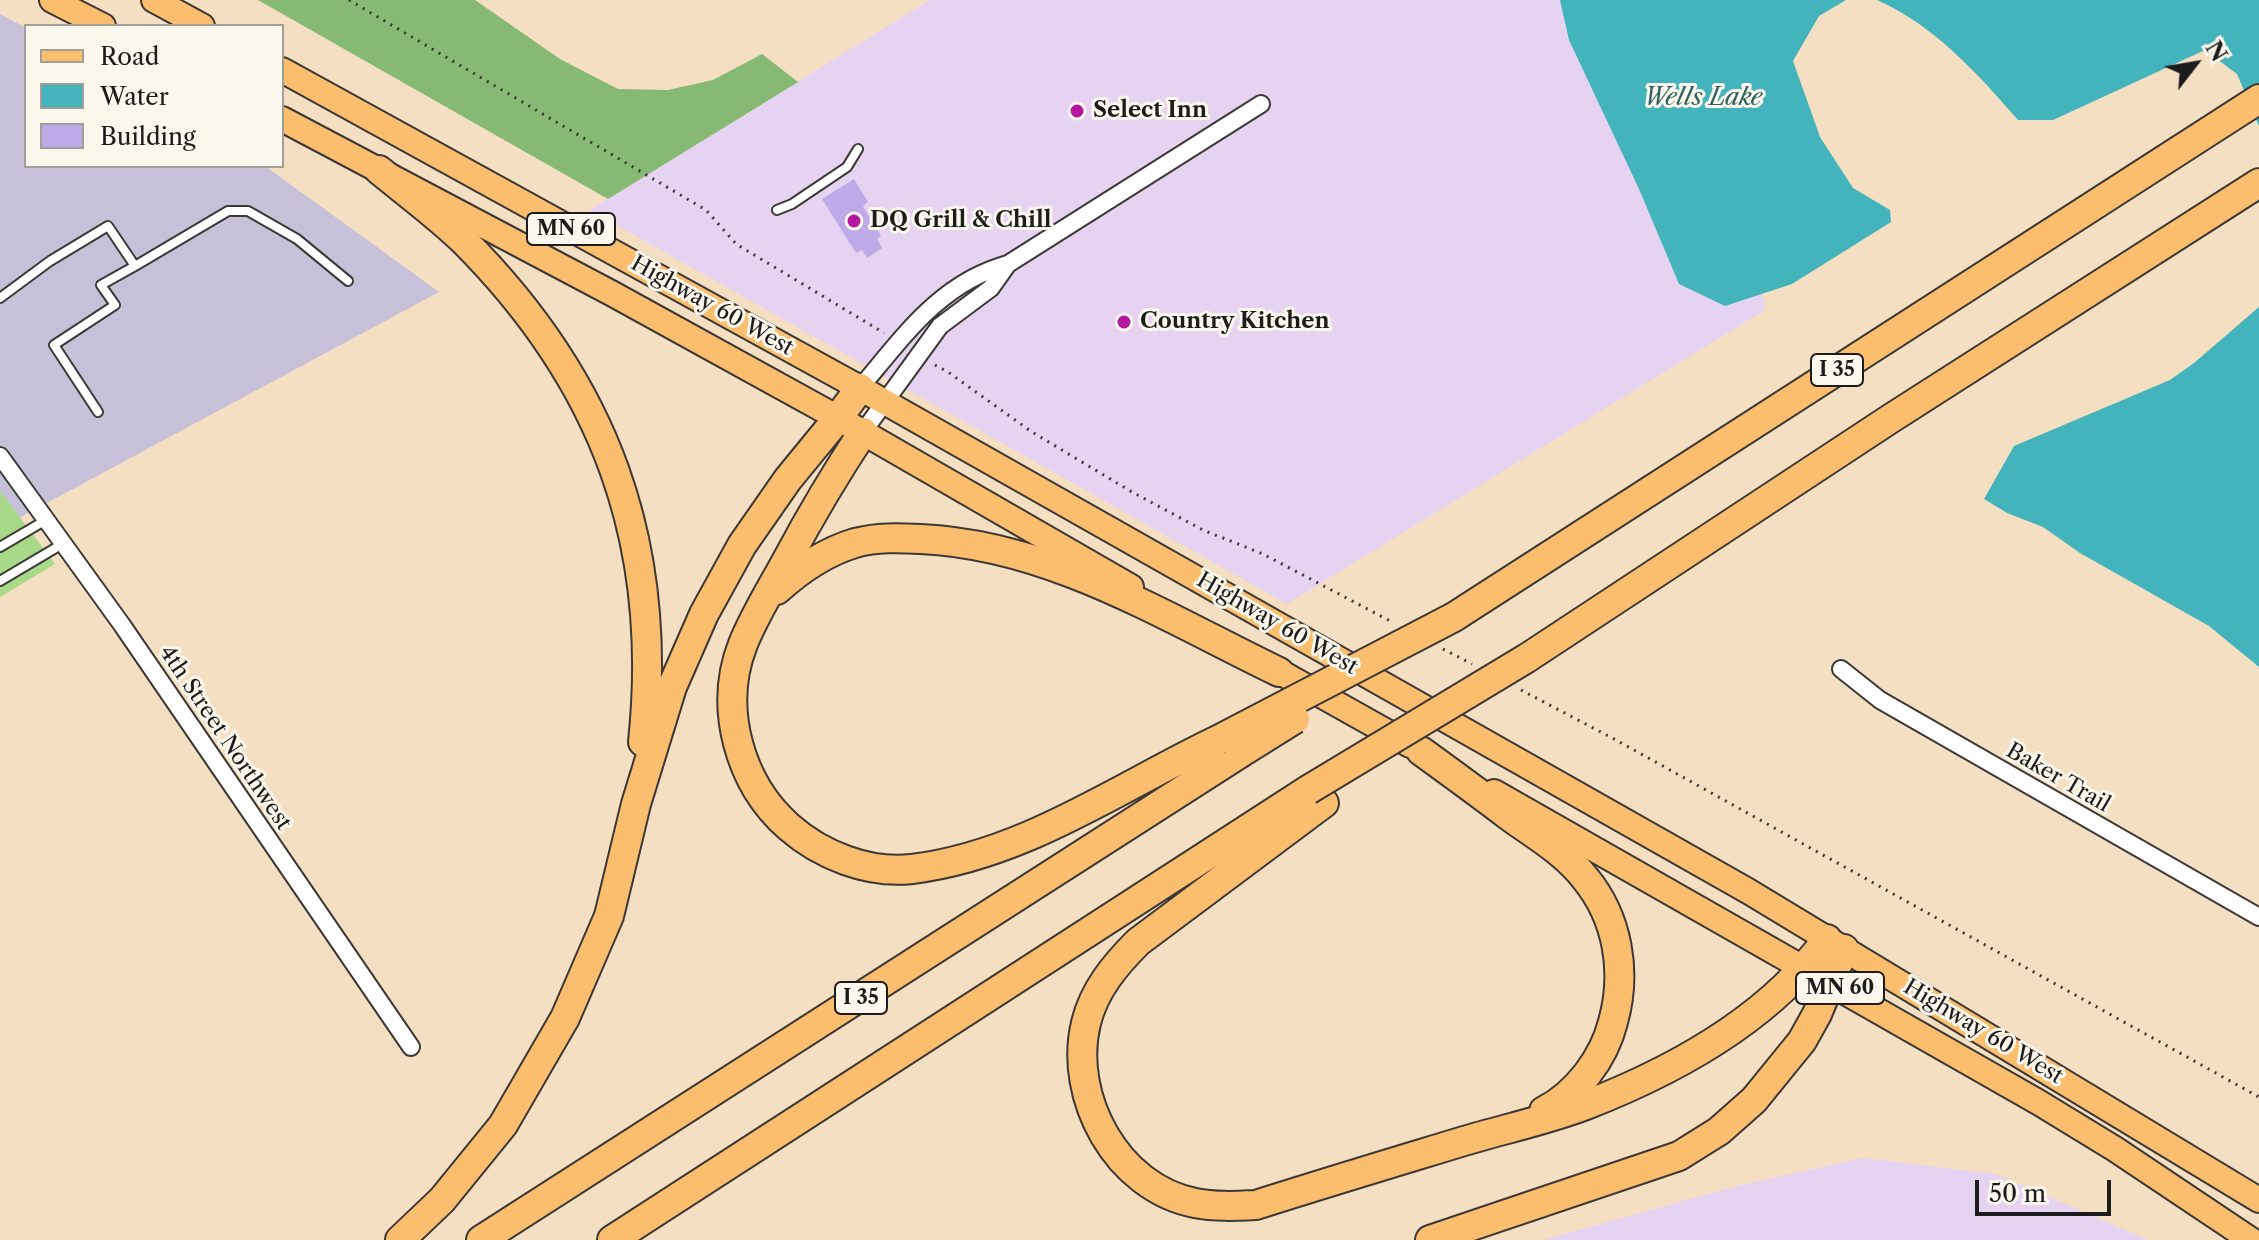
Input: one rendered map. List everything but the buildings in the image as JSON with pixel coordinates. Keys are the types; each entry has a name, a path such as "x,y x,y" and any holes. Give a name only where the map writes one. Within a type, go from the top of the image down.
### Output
{"highway":[{"name":"I 35","path":"481,1240 1229,747 1454,617 2259,99"},
{"path":"379,170 461,238 523,307 561,359 587,403 611,456 634,533 646,607 646,709 636,804"},
{"path":"612,1240 1316,797 1877,428 2258,184"},
{"path":"860,388 850,425 795,544 742,645 734,681 734,718 740,753 755,786 776,816 805,841 838,858 873,867 909,869 945,863 1008,844 1069,820 1229,747"},
{"path":"400,1240 442,1200 503,1125 565,1018 609,916 636,804 672,687 704,614 742,545 769,506 850,425"},
{"path":"759,612 778,589 801,569 827,554 855,543 886,538 937,540 1039,560 1087,579 1279,672"},
{"path":"1421,751 1562,855 1603,905 1615,936 1621,970 1618,1004 1609,1036 1593,1065 1572,1092 1515,1126"},
{"path":"1316,797 1138,942 1115,965 1098,993 1086,1023 1082,1056 1085,1089 1096,1119 1112,1148 1134,1172 1161,1190 1191,1203 1256,1205 1584,1106 1650,1077 1713,1042 1772,1000 1836,944"},
{"path":"1430,1240 1679,1156 1719,1131 1754,1100 1802,1041 1831,982 1836,944"}],"main road":[{"path":"52,0 99,24"},
{"path":"154,0 198,24"},
{"name":"Highway 60 West","path":"284,71 885,402 1748,891 2259,1200"},
{"name":"Highway 60 West","path":"284,120 850,425 1279,672 1831,982 2101,1141 2251,1240"}],"street":[{"path":"860,388 928,310 953,289 980,272 1008,264 1261,104"},
{"path":"850,425 885,402 940,326 991,288 1008,264"},
{"name":"4th Street Northwest","path":"0,456 64,543 411,1047"},
{"name":"Baker Trail","path":"1841,669 1880,700 2259,917"}],"lane":[{"path":"777,210 792,204 847,167 858,149"},
{"path":"98,412 54,345 115,305 101,285 228,211 248,211 297,239 348,281"},
{"path":"0,298 50,261 108,226 135,266"},
{"path":"0,547 47,520"},
{"path":"0,581 64,543"}],"path":[{"path":"349,0 706,210 736,244 898,342"},
{"path":"918,355 948,372 1032,432 1132,492 1203,530 1263,554 1404,628"},
{"path":"1432,643 1475,665"},
{"path":"1517,688 1644,755 2259,1097"}],"shaded area":[{"path":"930,0 1721,0 1765,310 1287,604 590,210"},
{"path":"0,14 24,27 24,168 268,168 439,292 19,518 0,492"},
{"path":"1863,1158 1996,1174 2148,1240 1543,1240 1741,1185"}],"green space":[{"path":"258,0 475,0 560,59 618,89 668,90 713,80 762,54 798,82 608,199"},
{"path":"0,491 55,564 0,597"}],"water":[{"name":"Wells Lake","path":"1560,0 1846,0 1819,16 1793,61 1820,137 1853,188 1890,210 1891,222 1792,284 1725,306 1679,284 1639,189 1569,40"},
{"path":"1877,0 2259,0 2259,126 2237,74 2205,50 2053,120 2018,120 1954,52 1898,10"},
{"path":"2259,307 2259,667 2209,626 2080,553 2043,527 2007,513 1984,499 2014,446 2170,380"}],"place":[{"name":"Select Inn","path":"1077,111"},
{"name":"DQ Grill & Chill","path":"854,221"},
{"name":"Country Kitchen","path":"1124,322"}]}
